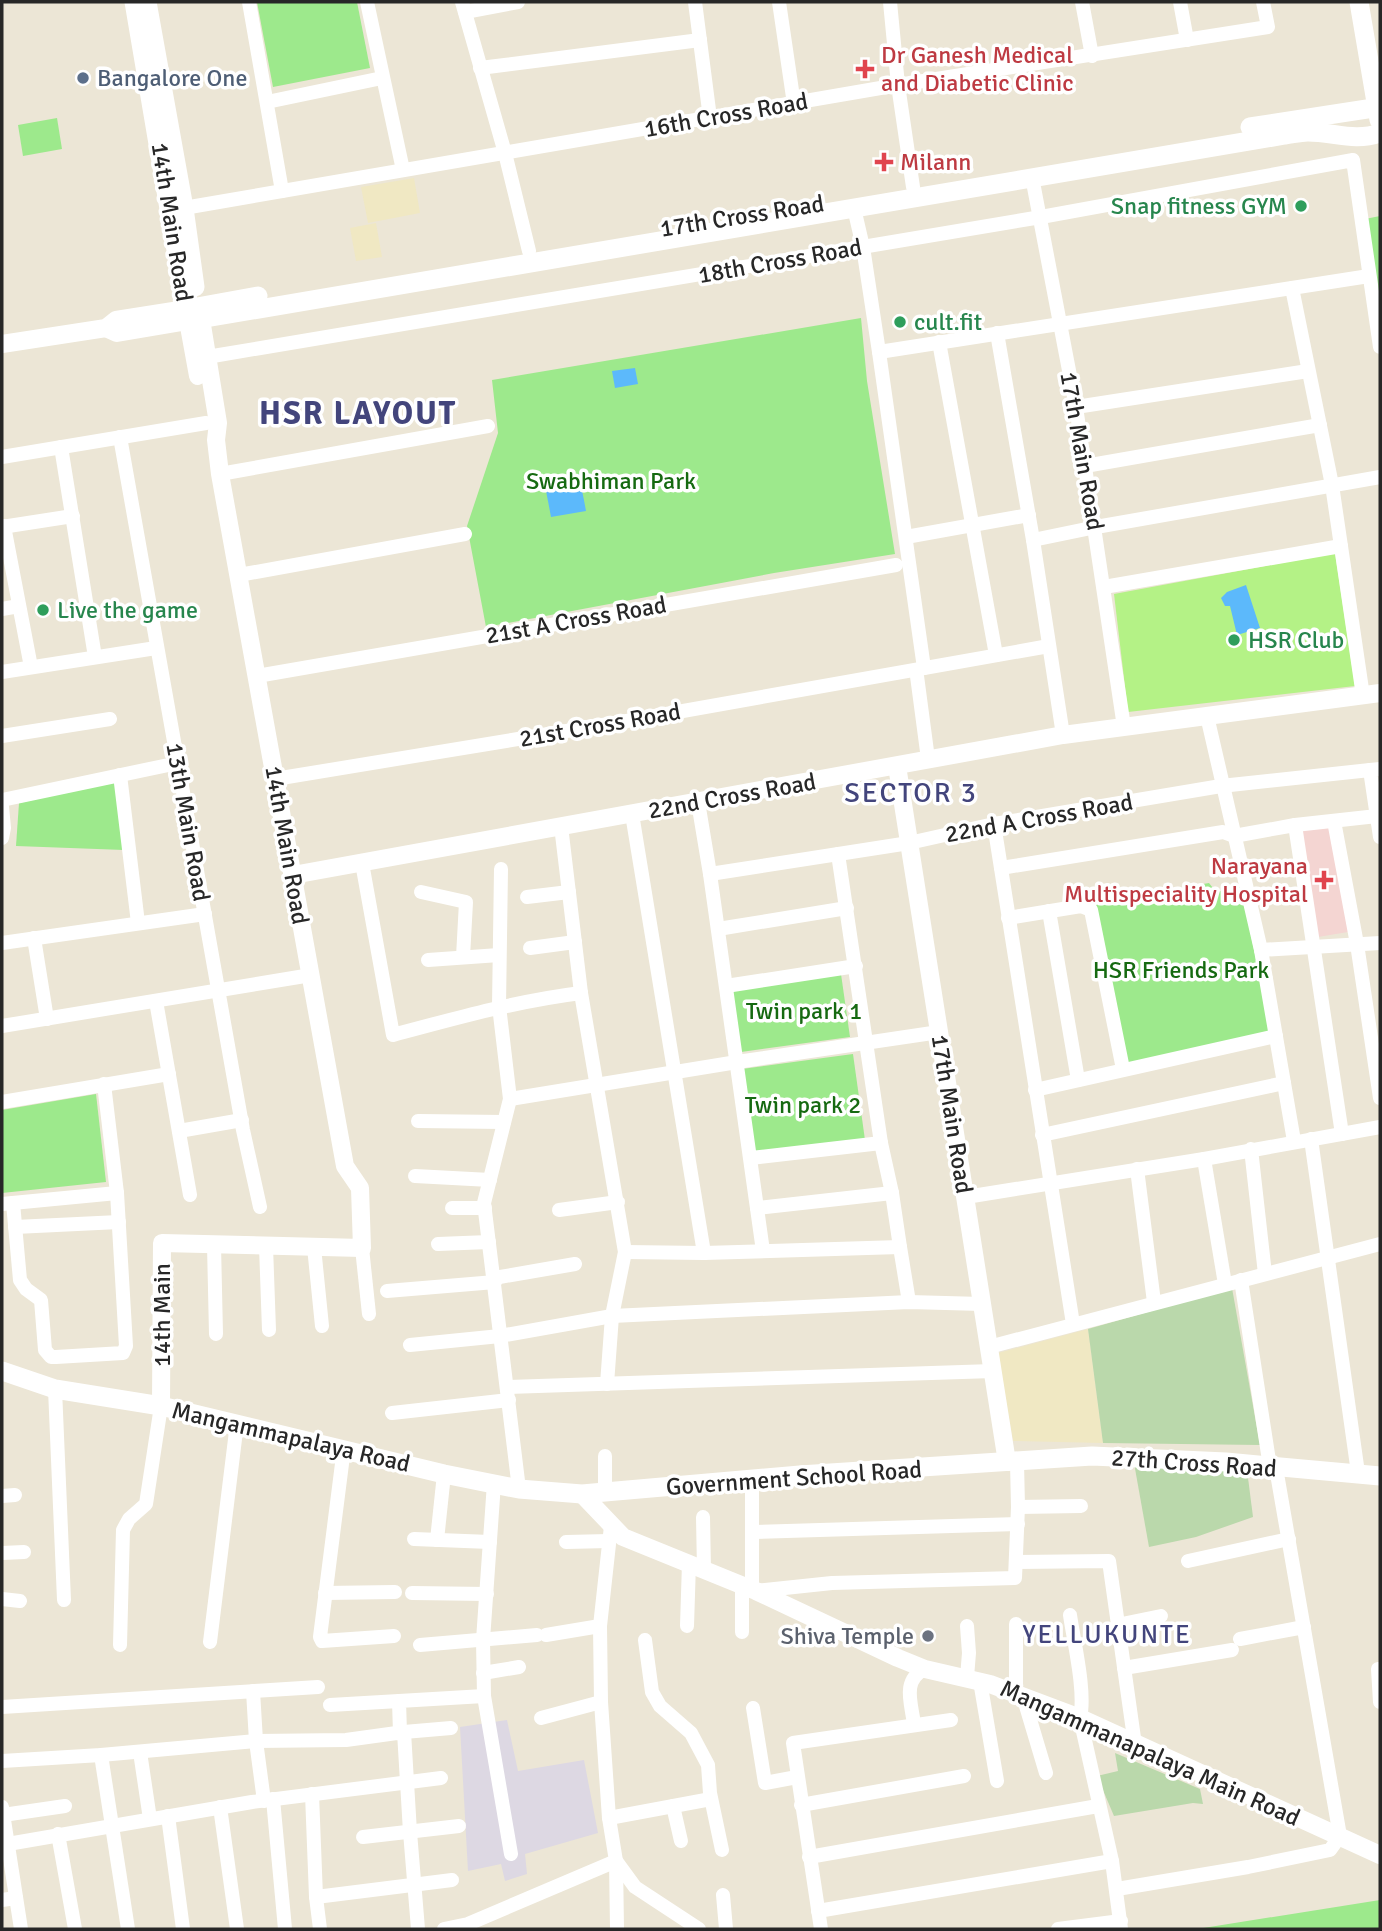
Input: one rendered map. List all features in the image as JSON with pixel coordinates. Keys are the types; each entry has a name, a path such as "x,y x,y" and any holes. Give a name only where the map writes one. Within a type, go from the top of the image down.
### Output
{"main road":[{"name":"14th Main Road","path":"134,2 193,314"},
{"name":"14th Main Road","path":"147,2 184,208 193,314"},
{"path":"1359,2 1380,131"},
{"path":"1372,2 1380,54"},
{"name":"17th Cross Road","path":"193,314 529,251 914,187 1321,125 1378,108"},
{"name":"17th Cross Road","path":"193,314 542,259 857,221 1032,177 1307,132 1321,125"},
{"name":"17th Cross Road","path":"1321,125 1339,137 1371,136 1380,131"},
{"name":"Mangammapalaya Road","path":"2,1371 55,1388 161,1406 444,1474 520,1489 582,1494"},
{"name":"27th Cross Road","path":"1012,1462 1092,1456 1226,1462 1380,1476"},
{"name":"Government School Road","path":"582,1494 1012,1462"}],"street":[{"path":"249,2 282,191"},
{"path":"367,2 403,170"},
{"path":"518,2 463,7 505,153 529,251"},
{"path":"695,2 710,118"},
{"path":"779,2 794,104"},
{"path":"890,2 898,85 914,187"},
{"path":"1082,2 1092,56"},
{"path":"1180,2 1187,40"},
{"name":"16th Cross Road","path":"184,208 898,85 1268,27 1263,2"},
{"path":"480,68 700,40"},
{"path":"267,102 382,79"},
{"name":"18th Cross Road","path":"207,357 1041,217 1353,160 1369,276"},
{"name":"17th Main Road","path":"1032,177 1076,407 1124,727"},
{"path":"857,221 906,537 928,759"},
{"path":"879,352 1369,276 1380,346"},
{"path":"1292,288 1372,694"},
{"name":"17th Cross Road","path":"2,344 106,328 117,333 193,314"},
{"name":"14th Main Road","path":"193,314 207,357 218,423 216,440 220,474 345,1166 360,1188 362,1248"},
{"name":"14th Main Road","path":"193,314 202,423 216,440"},
{"path":"998,333 1063,735"},
{"path":"939,342 996,655"},
{"path":"1076,407 1308,371"},
{"path":"2,457 202,423"},
{"path":"1085,466 1320,425"},
{"path":"220,474 488,426"},
{"name":"13th Main Road","path":"120,437 156,648 260,1207"},
{"path":"61,447 95,657"},
{"path":"1033,540 1380,477"},
{"path":"906,537 1029,515"},
{"path":"31,667 3,527 73,516"},
{"path":"239,575 465,534"},
{"path":"1104,587 1341,546"},
{"name":"21st A Cross Road","path":"257,676 896,565"},
{"path":"2,608 19,606"},
{"name":"21st Cross Road","path":"275,779 920,672 1049,646"},
{"path":"2,672 156,648"},
{"name":"22nd Cross Road","path":"293,875 1063,735 1372,694"},
{"path":"1207,716 1261,950 1294,1142"},
{"path":"2,736 110,719"},
{"path":"2,800 178,763"},
{"name":"17th Main Road","path":"897,766 989,1347 1012,1462"},
{"path":"1375,769 1380,837"},
{"name":"22nd A Cross Road","path":"710,874 909,842 994,824 1222,786 1375,769"},
{"path":"120,775 138,923"},
{"path":"698,802 763,1251"},
{"path":"2,807 2,838"},
{"path":"632,814 704,1253"},
{"path":"1001,868 1223,832 1234,836 1294,825 1377,816"},
{"path":"1334,821 1357,944 1380,1098"},
{"path":"994,824 1073,1324"},
{"path":"1294,825 1342,1134"},
{"path":"561,826 581,993 625,1252 612,1316 607,1384"},
{"path":"838,854 881,1143 892,1193 909,1302"},
{"path":"362,863 393,1035 499,1006 581,993"},
{"path":"501,869 499,1006 510,1099 485,1208 520,1489"},
{"path":"421,892 466,902 463,957"},
{"path":"527,897 569,892"},
{"path":"1008,918 1081,906 1091,910 1123,1069"},
{"path":"718,929 847,908"},
{"path":"1049,911 1078,1080"},
{"path":"2,943 205,914"},
{"path":"34,938 47,1019"},
{"path":"530,948 575,942"},
{"path":"1261,950 1380,943"},
{"path":"428,960 499,955"},
{"path":"726,986 856,966"},
{"path":"2,1026 311,975"},
{"path":"156,1001 190,1195"},
{"path":"510,1099 939,1032"},
{"path":"1035,1090 1276,1036"},
{"path":"2,1102 169,1074"},
{"path":"1042,1135 1284,1083"},
{"path":"104,1084 117,1193 126,1346 123,1353 117,1354 56,1357 47,1354 41,1300 26,1289 20,1280 16,1227 8,1203 117,1193"},
{"path":"179,1131 242,1120"},
{"path":"418,1121 505,1122"},
{"path":"966,1197 1204,1159 1380,1126"},
{"path":"1311,1139 1358,1473"},
{"path":"751,1158 881,1143"},
{"path":"1251,1149 1265,1274"},
{"path":"1204,1159 1225,1284"},
{"path":"1137,1169 1154,1302"},
{"path":"415,1176 490,1180"},
{"path":"757,1208 892,1193"},
{"path":"559,1210 618,1202"},
{"path":"452,1208 485,1208"},
{"path":"16,1227 119,1222"},
{"path":"438,1244 489,1242"},
{"name":"14th Main","path":"120,1645 123,1535 125,1524 146,1504 161,1406 162,1243 362,1248"},
{"path":"989,1347 1380,1244"},
{"path":"214,1245 216,1334"},
{"path":"266,1246 269,1330"},
{"path":"314,1247 322,1326"},
{"path":"625,1252 704,1253 900,1247"},
{"path":"362,1248 369,1314"},
{"path":"387,1291 494,1280 575,1264"},
{"path":"1117,1889 1330,1850 1339,1836 1289,1539 1273,1467 1241,1280"},
{"path":"410,1345 500,1336 612,1316 909,1302 982,1304"},
{"path":"391,1413 508,1393 607,1384 993,1371"},
{"path":"55,1388 64,1600"},
{"path":"210,1642 237,1423"},
{"path":"344,1448 320,1637 322,1641 394,1636"},
{"path":"605,1456 605,1493"},
{"path":"750,1589 832,1583 1015,1578 1018,1507 1012,1462"},
{"path":"437,1540 444,1474"},
{"path":"742,1632 750,1589 752,1480"},
{"path":"494,1483 483,1640 484,1696 511,1854"},
{"name":"Mangammanapalaya Main Road","path":"582,1494 610,1533 750,1589 925,1669 974,1679 1080,1718 1380,1855"},
{"path":"1018,1507 1081,1506"},
{"path":"687,1626 704,1517"},
{"path":"753,1532 1017,1524"},
{"path":"566,1542 610,1533 600,1626 601,1702 609,1818 616,1861 617,1929"},
{"path":"414,1539 491,1542"},
{"path":"1188,1561 1289,1539"},
{"path":"2,1553 24,1552"},
{"path":"1016,1562 1109,1561 1135,1745"},
{"path":"325,1593 395,1592"},
{"path":"412,1592 487,1594"},
{"path":"2,1599 20,1601"},
{"path":"1058,1929 1121,1925 1112,1861 1080,1718 1080,1682 1070,1615"},
{"path":"1116,1625 1161,1616"},
{"path":"1016,1625 1019,1695 1046,1773"},
{"path":"420,1644 541,1635 600,1626"},
{"path":"967,1626 974,1679 997,1781"},
{"path":"1124,1668 1304,1628"},
{"path":"645,1640 652,1692 660,1706 691,1733 708,1765 711,1800 722,1850"},
{"path":"483,1673 519,1667"},
{"path":"914,1724 909,1682 925,1669"},
{"path":"1378,1669 1380,1702"},
{"path":"2,1707 318,1687"},
{"path":"253,1691 256,1741 269,1800 285,1929"},
{"path":"330,1705 484,1696"},
{"path":"399,1701 408,1781 418,1929"},
{"path":"541,1718 601,1702"},
{"path":"753,1708 765,1783 797,1776"},
{"path":"821,1929 793,1742 951,1720"},
{"path":"2,1761 256,1741 346,1740 451,1728"},
{"path":"140,1752 150,1819"},
{"path":"101,1755 128,1929"},
{"path":"801,1805 964,1776"},
{"path":"5,1845 220,1807 441,1778"},
{"path":"312,1794 316,1897 320,1929"},
{"path":"609,1818 711,1800"},
{"path":"21,1929 9,1899 2,1811 65,1806"},
{"path":"673,1806 681,1842"},
{"path":"809,1857 1098,1806"},
{"path":"220,1807 237,1929"},
{"path":"168,1816 183,1929"},
{"path":"363,1837 459,1826"},
{"path":"58,1834 75,1929"},
{"path":"616,1861 635,1887 682,1922 699,1929"},
{"path":"444,1929 462,1928 616,1861"},
{"path":"818,1911 1112,1861"},
{"path":"316,1897 452,1880"},
{"path":"723,1895 726,1929"}],"shaded area":[{"path":"414,178 420,213 368,223 361,187"},
{"path":"376,223 382,257 356,261 350,228"},
{"name":"Narayana Multispeciality Hospital","path":"1331,825 1348,932 1318,937 1301,829"},
{"path":"1088,1329 1103,1443 1013,1441 998,1353"},
{"path":"507,1720 518,1771 584,1760 598,1833 525,1854 527,1874 505,1881 501,1864 468,1871 460,1727"}],"green space":[{"path":"257,2 357,2 370,68 273,87"},
{"path":"57,118 62,149 23,156 18,125"},
{"path":"1380,216 1380,306 1365,219"},
{"name":"Swabhiman Park","path":"861,318 867,381 895,554 774,573 486,627 467,526 498,433 492,380"},
{"name":"HSR Club","path":"1335,553 1355,686 1128,712 1114,594"},
{"path":"116,781 124,850 16,846 19,803"},
{"name":"HSR Friends Park","path":"1209,883 1216,892 1241,887 1271,1032 1118,1066 1094,903"},
{"name":"Twin park 1","path":"841,974 850,1037 741,1052 732,989"},
{"name":"Twin park 2","path":"853,1054 865,1140 754,1155 742,1069"},
{"path":"96,1094 106,1182 2,1193 2,1110"},
{"path":"1232,1288 1260,1445 1103,1443 1088,1329"},
{"path":"1134,1463 1247,1470 1253,1517 1196,1537 1149,1547"},
{"path":"1115,1753 1200,1789 1203,1804 1193,1803 1114,1816 1097,1776 1118,1771"},
{"path":"1380,1900 1380,1929 1197,1929"}],"water":[{"path":"635,368 638,384 615,388 612,371"},
{"path":"579,474 586,511 551,517 544,480"},
{"path":"1246,585 1260,628 1237,635 1230,606 1225,606 1221,598 1227,592"}],"place":[{"name":"Dr Ganesh Medical and Diabetic Clinic","path":"865,69"},
{"name":"Bangalore One","path":"83,78"},
{"name":"Milann","path":"884,162"},
{"name":"Snap fitness GYM","path":"1301,206"},
{"name":"cult.fit","path":"900,322"},
{"name":"Live the game","path":"43,610"},
{"name":"HSR Club","path":"1234,640"},
{"name":"Narayana Multispeciality Hospital","path":"1324,880"},
{"name":"Shiva Temple","path":"928,1636"}],"district":[{"name":"HSR LAYOUT","path":"358,413"},
{"name":"SECTOR 3","path":"911,793"},
{"name":"YELLUKUNTE","path":"1107,1635"}]}
